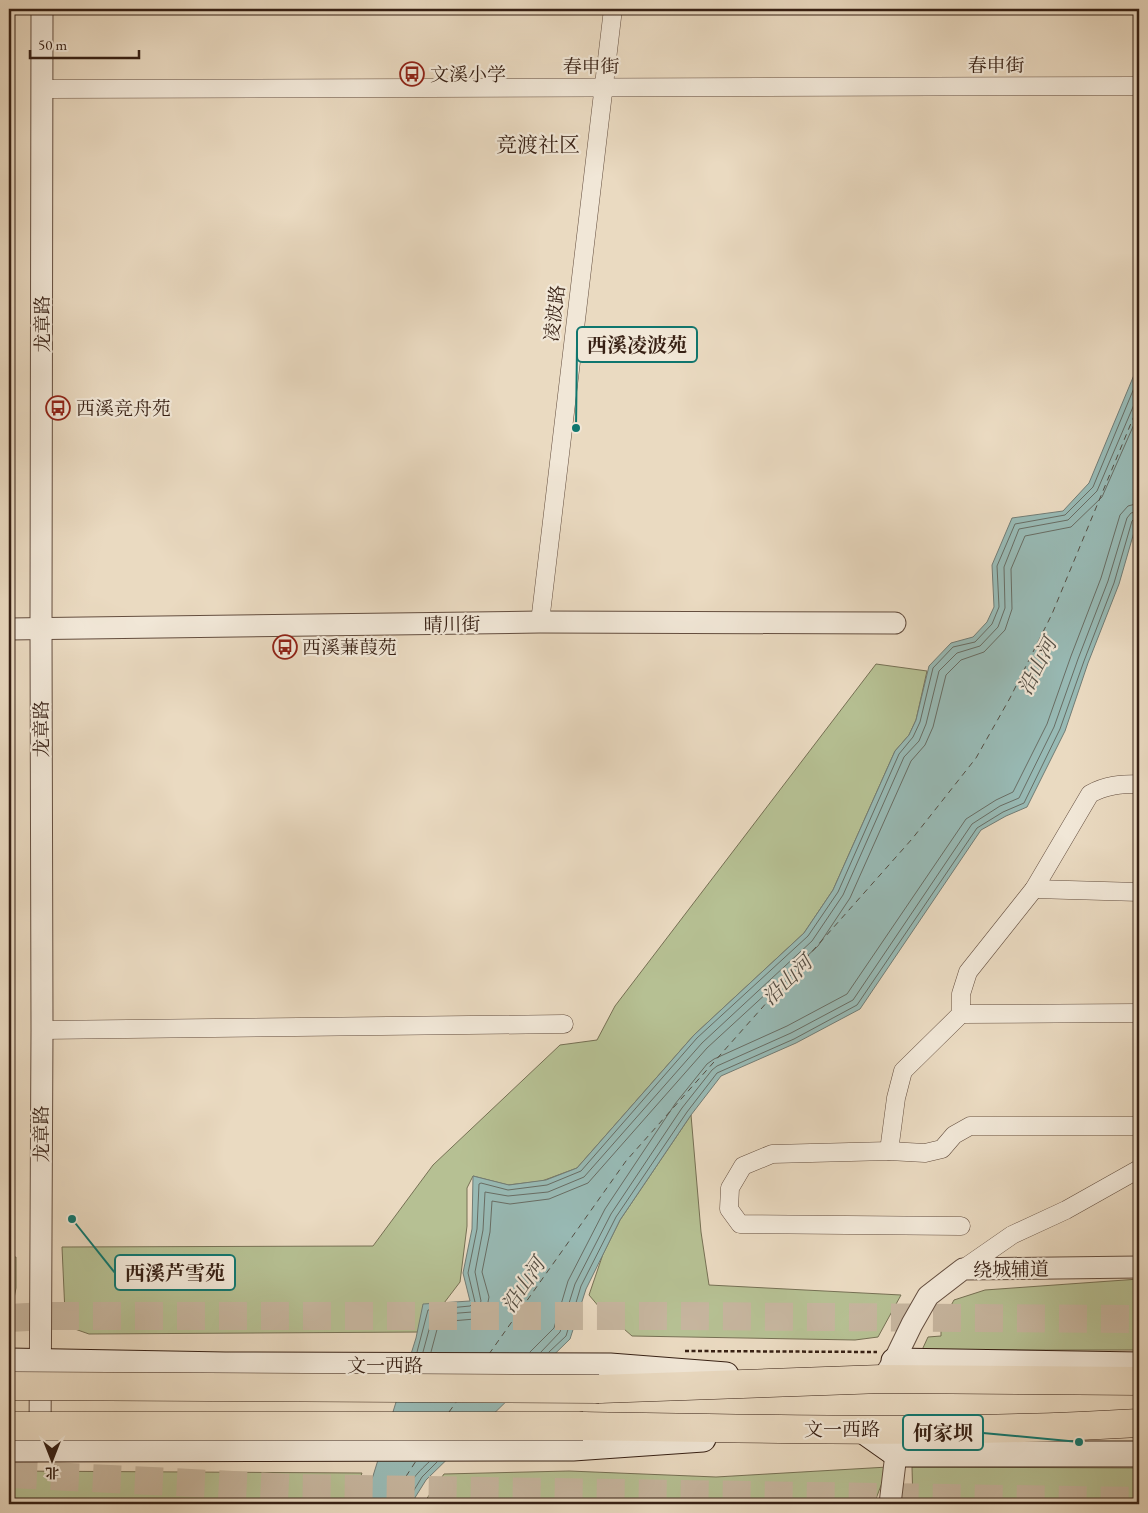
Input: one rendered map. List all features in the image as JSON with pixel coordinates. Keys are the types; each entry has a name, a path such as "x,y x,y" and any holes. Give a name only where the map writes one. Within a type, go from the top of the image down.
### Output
{"main road":[{"name":"文一西路","path":"9,1362 225,1365 760,1383 891,1365 1139,1381"},
{"path":"891,1365 1139,1364"},
{"name":"文一西路","path":"9,1386 605,1378"},
{"name":"文一西路","path":"9,1449 238,1448 578,1437 754,1429 862,1430 899,1442 1078,1426 1139,1423"},
{"name":"文一西路","path":"9,1426 578,1437"},
{"path":"899,1442 1139,1454"}],"street":[{"name":"龙章路","path":"40,1449 42,9"},
{"name":"凌波路","path":"540,622 612,9"},
{"name":"春申街","path":"43,89 1139,86"},
{"name":"晴川街","path":"9,629 540,622 894,624"},
{"path":"889,1151 896,1098 903,1071 960,1014 961,994 968,972 1034,889 1090,794 1117,784 1139,784"},
{"path":"1034,889 1139,892"},
{"path":"960,1014 1139,1013"},
{"path":"42,1030 564,1024"},
{"path":"960,1226 740,1224 729,1209 730,1188 743,1166 772,1154 925,1152 942,1149 954,1135 970,1126 1139,1126"},
{"path":"963,1269 1012,1235 1066,1210 1139,1169"},
{"name":"绕城辅道","path":"891,1365 928,1296 963,1269 1139,1267"},
{"path":"890,1504 899,1442"}],"path":[{"path":"682,1351 891,1365"}],"green space":[{"path":"876,664 927,671 916,720 909,735 895,751 833,890 804,933 694,1035 577,1168 542,1181 508,1185 473,1176 467,1188 467,1226 460,1282 422,1332 89,1334 72,1328 65,1313 62,1247 373,1246 433,1165 560,1045 597,1040 615,1006"},
{"path":"691,1115 701,1232 709,1285 901,1295 878,1337 855,1340 632,1336 600,1308 589,1295 603,1254 620,1220"},
{"path":"9,1257 16,1257 16,1288 9,1325"},
{"path":"1139,1279 1139,1350 922,1350 928,1337 941,1336 941,1324 954,1300 985,1290"},
{"path":"888,1467 874,1504 423,1504 444,1474 569,1471 716,1477"},
{"path":"912,1467 1139,1468 1139,1504 913,1504"},
{"path":"9,1471 362,1473 350,1504 9,1504"}],"water":[{"name":"沿山河","path":"1139,363 1139,515 1119,584 1088,663 1065,731 1027,807 981,830 860,1009 796,1043 721,1076 691,1115 620,1220 586,1289 570,1339 426,1480 411,1504 360,1504 373,1476 416,1338 423,1304 470,1301 463,1273 472,1229 473,1176 509,1185 546,1180 577,1168 694,1035 804,933 833,890 895,751 909,735 916,720 929,666 951,643 973,637 987,622 994,607 992,565 1012,518 1063,511 1089,483"}],"ferry route":[{"path":"489,1354 626,1161 912,839 976,758 1010,698 1052,614 1139,404"},
{"path":"449,1412 457,1401"},
{"path":"388,1504 416,1461"}],"tunnel":[{"path":"9,1318 49,1316 664,1316 1139,1319"},
{"path":"9,1474 293,1488 1139,1501"}],"place":[{"name":"文溪小学","path":"412,74"},
{"name":"西溪竞舟苑","path":"58,408"},
{"name":"西溪凌波苑","path":"576,428"},
{"name":"西溪蒹葭苑","path":"285,647"},
{"name":"西溪芦雪苑","path":"72,1219"},
{"name":"何家坝","path":"1079,1442"}],"district":[{"name":"竞渡社区","path":"538,145"}]}
